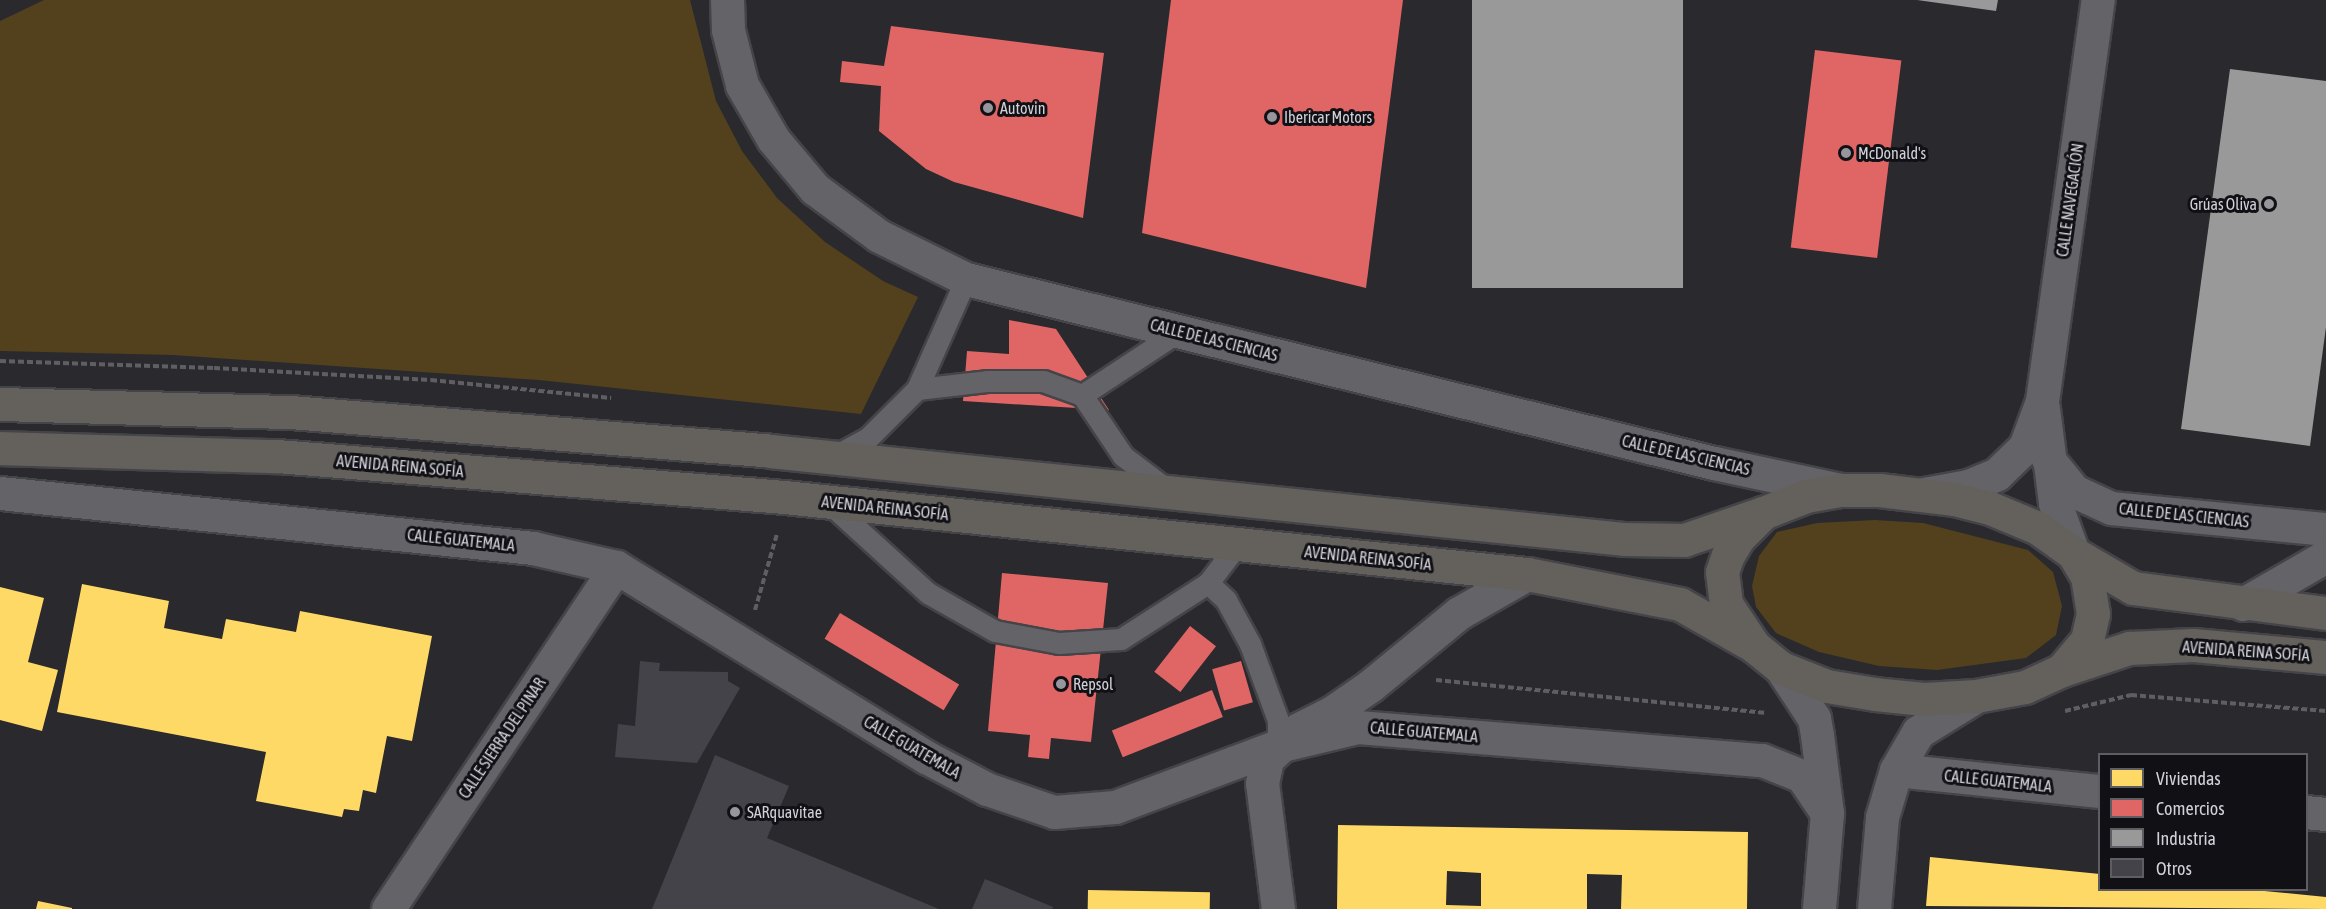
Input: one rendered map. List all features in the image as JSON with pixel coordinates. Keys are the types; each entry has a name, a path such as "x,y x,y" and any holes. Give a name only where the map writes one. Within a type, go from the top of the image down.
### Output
{"main road":[{"path":"0,404 290,412 835,456 1625,539 1684,540 1806,496 1841,490 1920,495 1954,499 2016,518 2038,528 2073,553 2133,588 2326,613"},
{"name":"AVENIDA REINA SOFÍA","path":"0,448 277,456 828,502 1527,574 1680,604 1754,646 1781,668 1827,686 1924,699 1976,696 2025,687 2062,670 2129,648 2193,645 2326,657"},
{"path":"1754,646 1726,604 1722,572 1739,537 1763,513"},
{"path":"2062,670 2086,640 2093,614 2087,576 2073,553"}],"street":[{"name":"CALLE DE LAS CIENCIAS","path":"727,0 728,30 742,85 773,139 815,189 879,236 966,279 1714,463 1841,490"},
{"name":"CALLE NAVEGACIÓN","path":"2042,401 2098,0"},
{"path":"2042,401 2055,503 2073,553"},
{"path":"1920,495 1968,486 1997,474 2025,447 2042,401"},
{"name":"CALLE DE LAS CIENCIAS","path":"2048,459 2074,491 2111,508 2326,529"},
{"name":"CALLE GUATEMALA","path":"0,494 533,548 616,567 926,757 987,789 1054,812 1115,807 1278,746 1358,727 1762,760 1802,776 1827,813"},
{"path":"2243,604 2326,556"},
{"name":"CALLE SIERRA DEL PINAR","path":"388,909 616,567"},
{"path":"1278,909 1262,783 1267,759 1278,746 1370,686 1459,613 1527,574"},
{"path":"1781,668 1814,718 1827,813 1819,909"},
{"path":"1875,909 1882,817 1896,770 1918,732 1976,696"},
{"name":"CALLE GUATEMALA","path":"1896,770 2098,791"},
{"path":"2308,812 2326,814"}],"lane":[{"path":"835,456 868,438 917,389 966,279"},
{"path":"1082,395 1179,331"},
{"path":"917,389 987,381 1043,381 1082,395 1122,456 1172,493"},
{"path":"828,502 928,592 995,632 1059,642 1121,639 1208,583 1237,545"},
{"path":"1208,583 1226,600 1250,644 1278,720 1278,746"}],"shaded area":[{"path":"44,0 690,0 716,101 742,151 777,198 825,242 883,281 918,297 861,414 539,380 173,355 0,351 0,21"},
{"path":"1875,520 1923,523 2028,550 2053,572 2062,606 2056,635 2026,658 1937,670 1879,666 1819,652 1776,633 1756,607 1752,586 1759,556 1777,532 1817,523"}],"building: Viviendas":[{"path":"82,584 169,601 164,628 222,639 226,619 296,632 300,611 432,636 412,741 387,736 376,793 363,790 359,811 344,809 342,817 256,801 266,752 57,712"},
{"path":"0,587 44,598 28,662 58,670 42,731 0,720"},
{"path":"1338,825 1748,832 1747,909 1621,909 1622,875 1587,874 1587,909 1337,909","holes":["1447,871 1481,873 1481,906 1446,905"]},
{"path":"1930,857 2098,874 2098,891 2264,891 2326,897 2326,909 1926,906"},
{"path":"1088,890 1210,892 1210,909 1088,909"},
{"path":"38,901 72,908 72,909 36,909"}],"building: Comercios":[{"name":"Ibericar Motors","path":"1171,0 1403,0 1366,288 1142,233"},
{"name":"Autovin","path":"891,26 1104,53 1083,218 954,182 926,169 879,131 881,86 840,82 842,61 884,66"},
{"name":"McDonald's","path":"1815,50 1901,61 1877,258 1791,248"},
{"path":"1009,320 1056,329 1109,410 963,401 967,351 1009,354"},
{"path":"1002,573 1108,583 1091,742 1051,738 1049,759 1028,757 1030,735 988,731"},
{"path":"840,613 959,685 944,710 825,639"},
{"path":"1190,626 1216,646 1180,692 1154,672"},
{"path":"1241,661 1253,702 1224,711 1212,669"},
{"path":"1212,690 1223,717 1123,757 1112,730"}],"building: Industria":[{"path":"1472,0 1683,0 1683,288 1472,288"},
{"path":"1917,0 1998,0 1996,11"},
{"name":"Grúas Oliva","path":"2230,69 2326,81 2326,327 2310,446 2181,429"}],"building: Otros":[{"path":"640,661 660,663 659,671 728,672 728,681 740,688 697,763 615,757 618,724 635,726"},
{"name":"SARquavitae","path":"715,755 789,786 767,838 939,909 652,909"},
{"path":"985,879 1053,907 1052,909 972,909"}],"place":[{"name":"Autovin","path":"988,108"},
{"name":"Ibericar Motors","path":"1272,117"},
{"name":"McDonald's","path":"1846,153"},
{"name":"Grúas Oliva","path":"2269,204"},
{"name":"Repsol","path":"1061,684"},
{"name":"SARquavitae","path":"735,812"}]}
